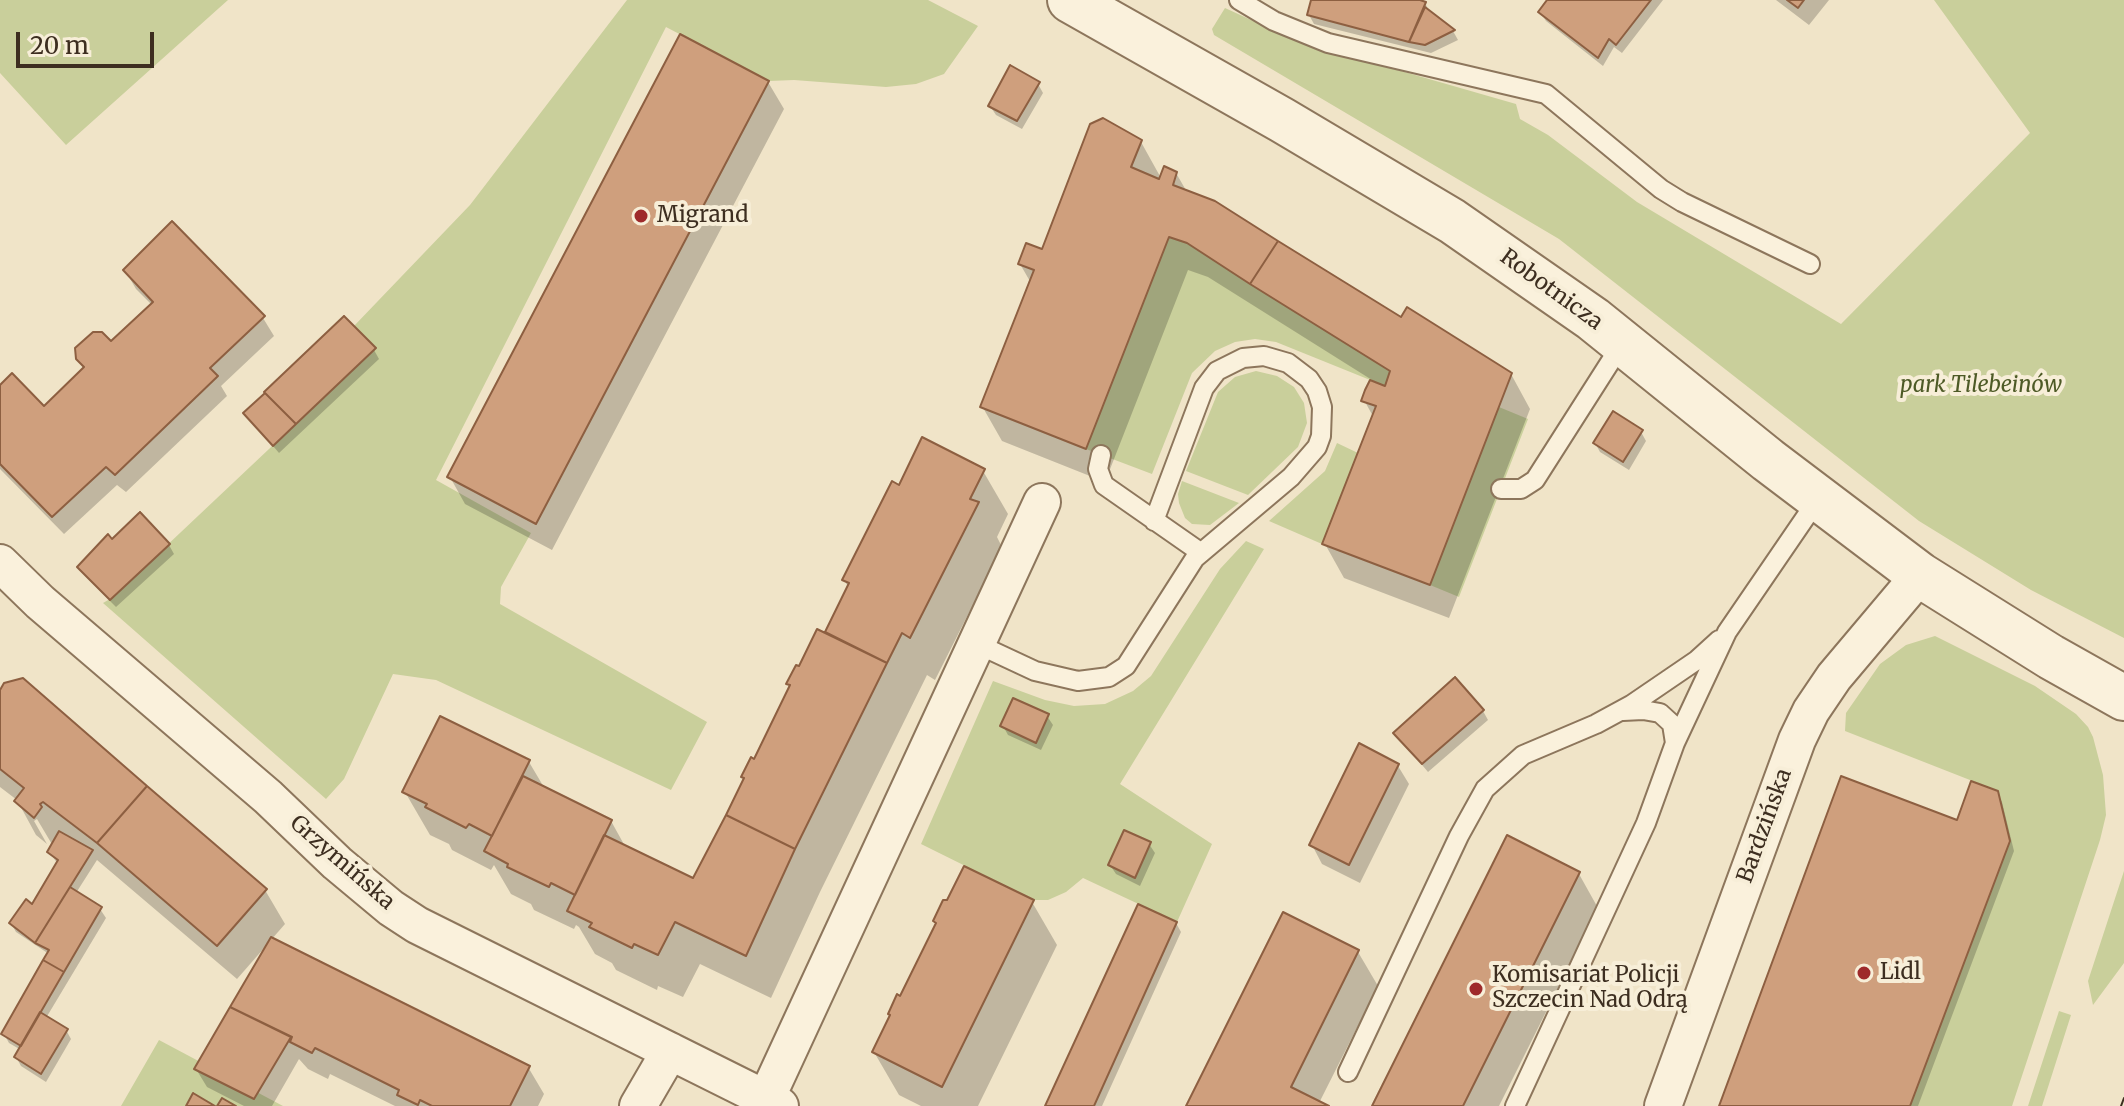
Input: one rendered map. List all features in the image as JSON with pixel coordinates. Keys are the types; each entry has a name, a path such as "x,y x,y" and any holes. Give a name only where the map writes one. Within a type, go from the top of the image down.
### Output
{"street":[{"name":"Robotnicza","path":"1070,0 1400,189 1507,258 1623,342 1819,499 1920,575 2124,698"},
{"path":"773,1102 975,643 1042,502"},
{"name":"Bardzińska","path":"1663,1106 1786,770 1811,711 1834,677 1920,575"},
{"name":"Grzymińska","path":"4,577 84,640 268,797 337,863 391,908 417,925 773,1102"},
{"name":"Robotnicza","path":"2002,626 2124,680"},
{"name":"Robotnicza","path":"2002,626 2091,688 2124,722"},
{"path":"638,1106 670,1051"}],"lane":[{"path":"1239,0 1274,21 1328,43 1546,94 1661,189 1810,264"},
{"path":"1501,489 1521,489 1535,480 1623,342"},
{"path":"975,643 1016,663 1058,678 1088,681 1109,677 1126,666 1200,552 1291,477 1317,447 1322,428 1322,407 1317,391 1300,371 1277,358 1253,356 1234,361 1217,371 1204,388 1154,521"},
{"path":"1101,455 1098,469 1104,485 1200,552"},
{"path":"1515,1106 1646,823 1675,743 1727,632 1819,499"},
{"path":"1348,1072 1459,836 1485,789 1523,755 1620,711 1697,660 1727,632"},
{"path":"1620,711 1660,713 1672,724 1675,743"}],"green space":[{"path":"0,0 228,0 66,145 0,73"},
{"path":"627,0 928,0 978,26 944,74 916,84 886,87 769,81 666,27 436,480 531,533 501,587 500,604 707,722 671,790 436,680 393,674 344,779 326,799 103,603 375,349 354,326 470,205"},
{"name":"park Tilebeinów","path":"1934,0 2124,0 2124,638 2031,590 1919,521 1559,239 1214,35 1212,29 1225,8 1321,48 1516,104 1520,119 1548,135 1637,202 1841,324 2030,133"},
{"path":"1169,237 1187,243 1390,371 1385,386 1276,342 1255,339 1235,342 1215,351 1192,373 1152,474 1086,449"},
{"path":"1256,371 1277,376 1294,387 1304,403 1307,423 1298,447 1248,495 1186,471 1218,392 1235,377"},
{"path":"1499,407 1528,419 1459,597 1430,585"},
{"path":"1337,443 1358,453 1322,544 1269,521 1325,471"},
{"path":"1182,481 1239,503 1210,525 1192,524 1185,518 1179,503"},
{"path":"1246,541 1264,549 1120,784 1212,844 1177,922 1083,878 1066,892 1048,900 1034,900 921,844 993,681 1045,700 1074,706 1105,704 1133,691 1151,676 1220,569"},
{"path":"1935,636 2035,686 2076,714 2093,737 2103,775 2106,815 2100,840 2012,1106 1910,1106 2009,841 1998,791 1845,731 1846,713 1880,664 1906,645"},
{"path":"2124,871 2124,963 2093,1005 2088,981"},
{"path":"2059,1011 2071,1015 2042,1106 2028,1106"},
{"path":"159,1040 283,1106 121,1106"}],"building":[{"path":"1311,0 1426,2 1409,42 1307,15"},
{"path":"1547,0 1651,0 1616,45 1609,39 1598,58 1538,12"},
{"path":"1787,0 1804,0 1798,8"},
{"path":"1425,7 1455,30 1425,45 1409,42"},
{"name":"Migrand","path":"680,34 769,81 536,524 447,477"},
{"path":"1010,65 1040,82 1017,121 988,106"},
{"path":"1103,118 1142,140 1131,167 1159,179 1164,166 1177,172 1173,185 1215,201 1278,241 1250,284 1187,243 1169,237 1086,449 980,407 1034,270 1018,264 1026,243 1042,249 1090,124"},
{"path":"172,221 265,316 210,368 218,376 115,475 106,467 52,517 0,464 0,385 12,373 44,406 84,367 76,359 75,348 93,332 102,332 111,341 153,302 123,270"},
{"path":"1278,241 1401,317 1407,307 1512,373 1430,585 1322,544 1376,406 1361,401 1365,390 1370,380 1385,386 1390,371 1250,284"},
{"path":"344,316 376,348 296,424 264,392"},
{"path":"265,393 296,424 273,446 243,413"},
{"path":"1613,411 1643,430 1623,462 1593,443"},
{"path":"922,437 985,469 970,499 979,502 910,638 902,633 887,663 825,632 849,583 842,580 892,481 899,485"},
{"path":"140,512 170,544 110,600 77,567 108,534 112,539"},
{"path":"817,629 887,663 795,849 726,815 744,778 741,777 751,757 754,759 790,685 786,684 796,665 799,666"},
{"path":"1455,677 1484,710 1422,764 1393,733"},
{"path":"23,678 147,786 97,843 43,802 34,818 14,801 24,788 0,769 0,690 4,683"},
{"path":"1013,698 1049,714 1036,743 1000,726"},
{"path":"440,716 530,760 492,836 469,824 466,828 402,792"},
{"path":"1359,743 1399,764 1349,865 1309,845"},
{"path":"523,776 612,820 575,895 551,883 549,887 507,867 508,864 484,851"},
{"name":"Lidl","path":"1841,776 1957,820 1971,781 1998,791 2010,841 1910,1106 1719,1106"},
{"path":"147,786 267,889 217,946 97,843"},
{"path":"726,815 795,849 746,956 675,922 658,955 634,944 632,948 589,927 592,923 567,911 604,835 693,878"},
{"path":"1124,830 1151,842 1135,878 1108,865"},
{"path":"59,831 93,850 35,943 9,923 26,899 32,904 58,860 47,852"},
{"name":"Komisariat Policji Szczecin Nad Odrą","path":"1507,835 1580,872 1463,1106 1372,1106"},
{"path":"964,866 1034,900 942,1087 872,1052 897,994 900,996 936,923 933,921 943,900 947,900"},
{"path":"70,887 102,907 64,972 43,960 49,950 35,943"},
{"path":"1138,904 1177,922 1094,1106 1045,1106"},
{"path":"1283,912 1359,950 1291,1087 1329,1106 1186,1106"},
{"path":"271,937 530,1066 510,1106 432,1106 420,1100 418,1105 397,1095 399,1090 315,1048 312,1053 290,1042 292,1037 230,1007"},
{"path":"43,960 64,972 21,1046 1,1034"},
{"path":"230,1007 291,1037 254,1099 194,1069"},
{"path":"40,1012 68,1029 41,1074 14,1057"},
{"path":"193,1093 215,1106 186,1106"},
{"path":"222,1098 236,1106 217,1106"}],"tram line":[{"path":"2121,1106 2124,1098"}],"place":[{"name":"Migrand","path":"641,216"},
{"name":"Lidl","path":"1864,973"},
{"name":"Komisariat Policji Szczecin Nad Odrą","path":"1476,989"}]}
